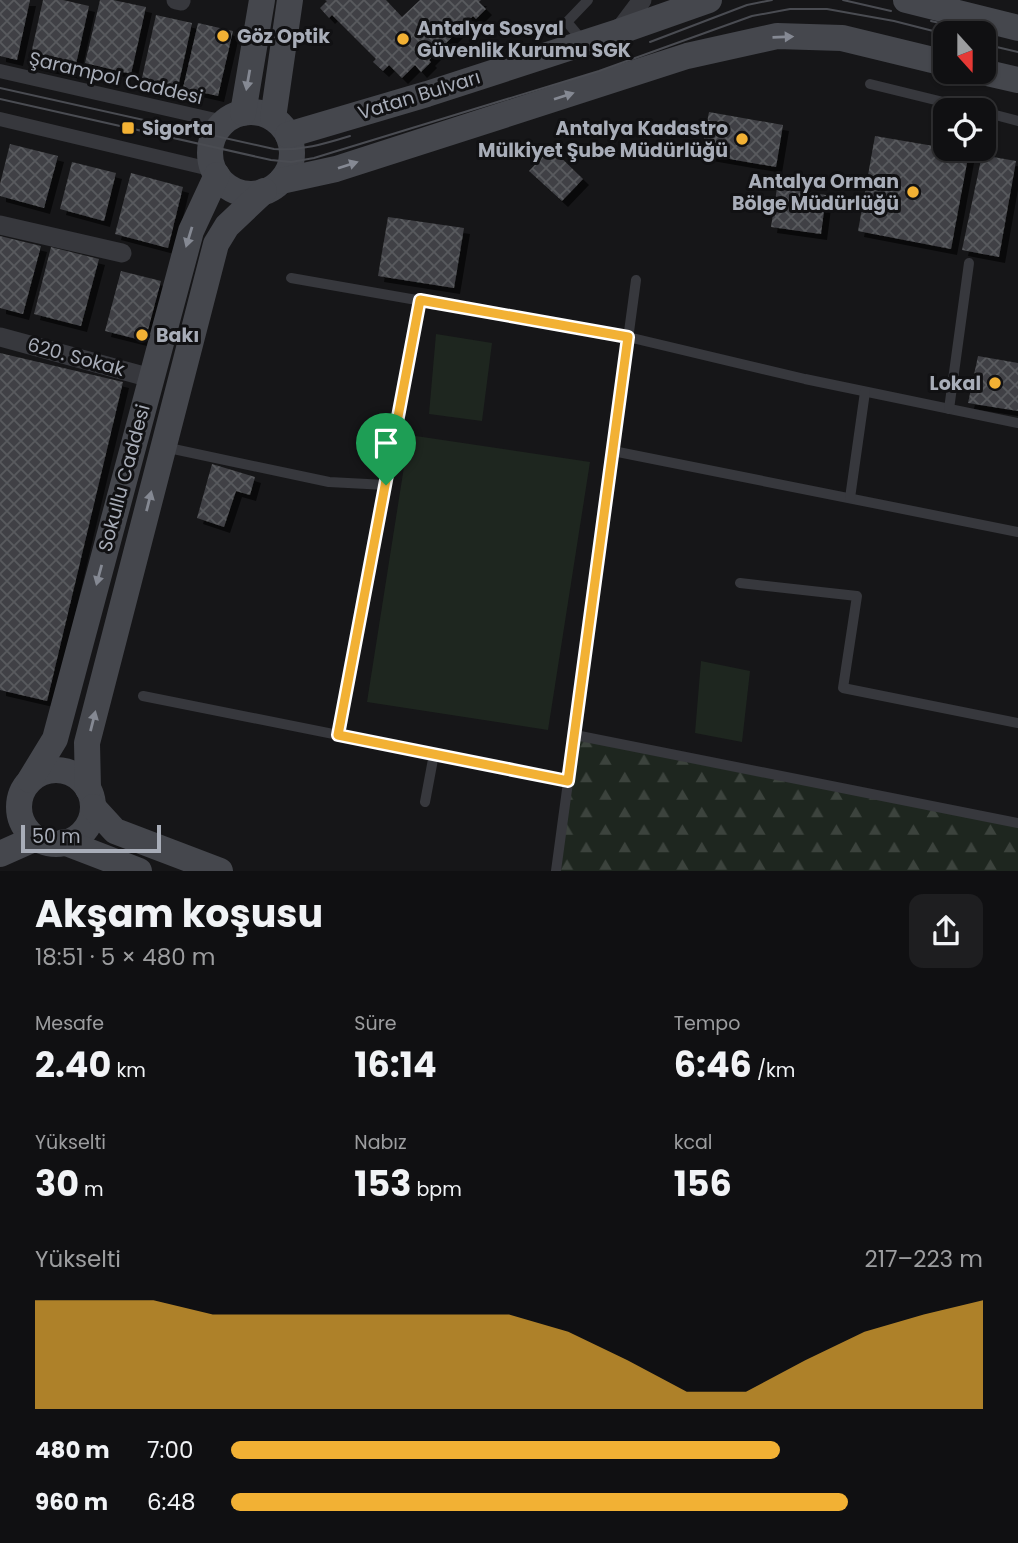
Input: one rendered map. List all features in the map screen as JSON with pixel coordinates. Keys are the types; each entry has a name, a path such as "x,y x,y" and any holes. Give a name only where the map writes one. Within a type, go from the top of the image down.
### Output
{"main road":[{"path":"262,0 234,117 214,135 211,147 215,172 226,185 251,193 335,169 687,56 777,36 842,38 933,60"},
{"path":"281,127 289,0"},
{"name":"Vatan Bulvarı","path":"281,127 427,94 709,0"},
{"path":"906,0 1018,28"},
{"path":"996,75 1018,80"},
{"path":"234,117 263,114 281,127 292,150 291,162 273,186"},
{"name":"Sokullu Caddesi","path":"0,818 27,784 55,739 191,231 215,172"},
{"name":"Sokullu Caddesi","path":"90,798 87,743 216,244 227,226 273,186"},
{"path":"90,798 91,817 81,833 64,842 55,844 36,838 19,816 18,806 27,784 47,771 66,771 82,781 90,798 115,831 220,871"},
{"path":"0,854 36,838"},
{"path":"64,842 139,871"}],"street":[{"path":"618,32 642,0"},
{"name":"Şarampol Caddesi","path":"0,71 234,117"},
{"path":"0,119 215,172"},
{"path":"0,225 122,253"},
{"name":"620. Sokak","path":"0,337 151,378"}],"lane":[{"path":"584,43 567,22 588,0"},
{"path":"870,84 933,99"},
{"path":"996,115 1018,121"},
{"path":"949,409 969,263"},
{"path":"291,278 628,337 866,392 1018,423"},
{"path":"556,871 636,280"},
{"path":"338,735 420,300"},
{"path":"850,498 866,392"},
{"path":"163,447 329,482 386,485"},
{"path":"612,452 1018,532"},
{"path":"740,583 858,596 843,688 1018,723"},
{"path":"143,696 568,781"},
{"path":"575,734 1018,823"},
{"path":"425,802 435,754"}],"green space":[{"path":"436,334 492,343 482,421 429,414"},
{"path":"409,435 590,462 548,730 367,702"},
{"path":"701,661 750,671 742,742 695,733"},
{"path":"575,735 1018,823 1018,871 556,871"}],"building":[{"path":"0,0 30,0 17,60 0,56"},
{"path":"43,0 63,0 89,6 74,73 29,63"},
{"path":"100,0 146,7 131,74 85,63"},
{"name":"Antalya Sosyal Güvenlik Kurumu SGK","path":"325,0 386,0 402,17 420,0 481,0 479,2 486,9 476,19 473,16 429,60 431,62 421,72 415,65 402,78 389,65 383,71 373,62 376,59 332,15 329,18 320,8 327,1"},
{"path":"156,15 192,23 178,87 142,78"},
{"path":"198,23 233,31 218,96 183,88"},
{"name":"Antalya Kadastro Mülkiyet Şube Müdürlüğü","path":"709,112 783,125 776,167 701,154"},
{"name":"Antalya Orman Bölge Müdürlüğü","path":"875,136 933,146 933,161 967,161 951,249 858,231"},
{"path":"10,144 58,156 44,208 0,196 0,184"},
{"path":"551,148 583,179 562,201 529,171"},
{"path":"996,157 1016,161 999,257 962,250 981,161 996,161"},
{"path":"72,162 116,173 104,221 60,209"},
{"path":"131,173 183,187 168,248 115,234"},
{"path":"777,188 826,195 821,234 771,227"},
{"path":"388,217 464,228 454,288 378,276"},
{"path":"0,236 41,246 23,314 0,308"},
{"path":"51,247 99,259 81,326 34,314"},
{"path":"121,271 161,281 145,341 105,331"},
{"path":"0,353 123,382 47,701 0,690"},
{"name":"Lokal","path":"978,356 1018,363 1018,411 968,403"},
{"path":"212,464 255,477 250,495 236,491 224,527 197,518"}],"tram line":[{"path":"650,42 747,5 772,0"},
{"path":"843,0 891,11"},
{"path":"0,99 271,160 291,162 314,158 599,71 752,16 790,9 827,9 933,31"},
{"path":"996,47 1018,52"},
{"path":"0,88 274,149 303,148 350,136"}],"place":[{"name":"Göz Optik","path":"223,36"},
{"name":"Antalya Sosyal Güvenlik Kurumu SGK","path":"403,39"},
{"name":"Sigorta","path":"128,128"},
{"name":"Antalya Kadastro Mülkiyet Şube Müdürlüğü","path":"742,139"},
{"name":"Antalya Orman Bölge Müdürlüğü","path":"913,192"},
{"name":"Bakı","path":"142,335"},
{"name":"Lokal","path":"995,383"}],"route":[{"path":"420,300 628,337 568,781 338,735 386,485 420,300"}]}
